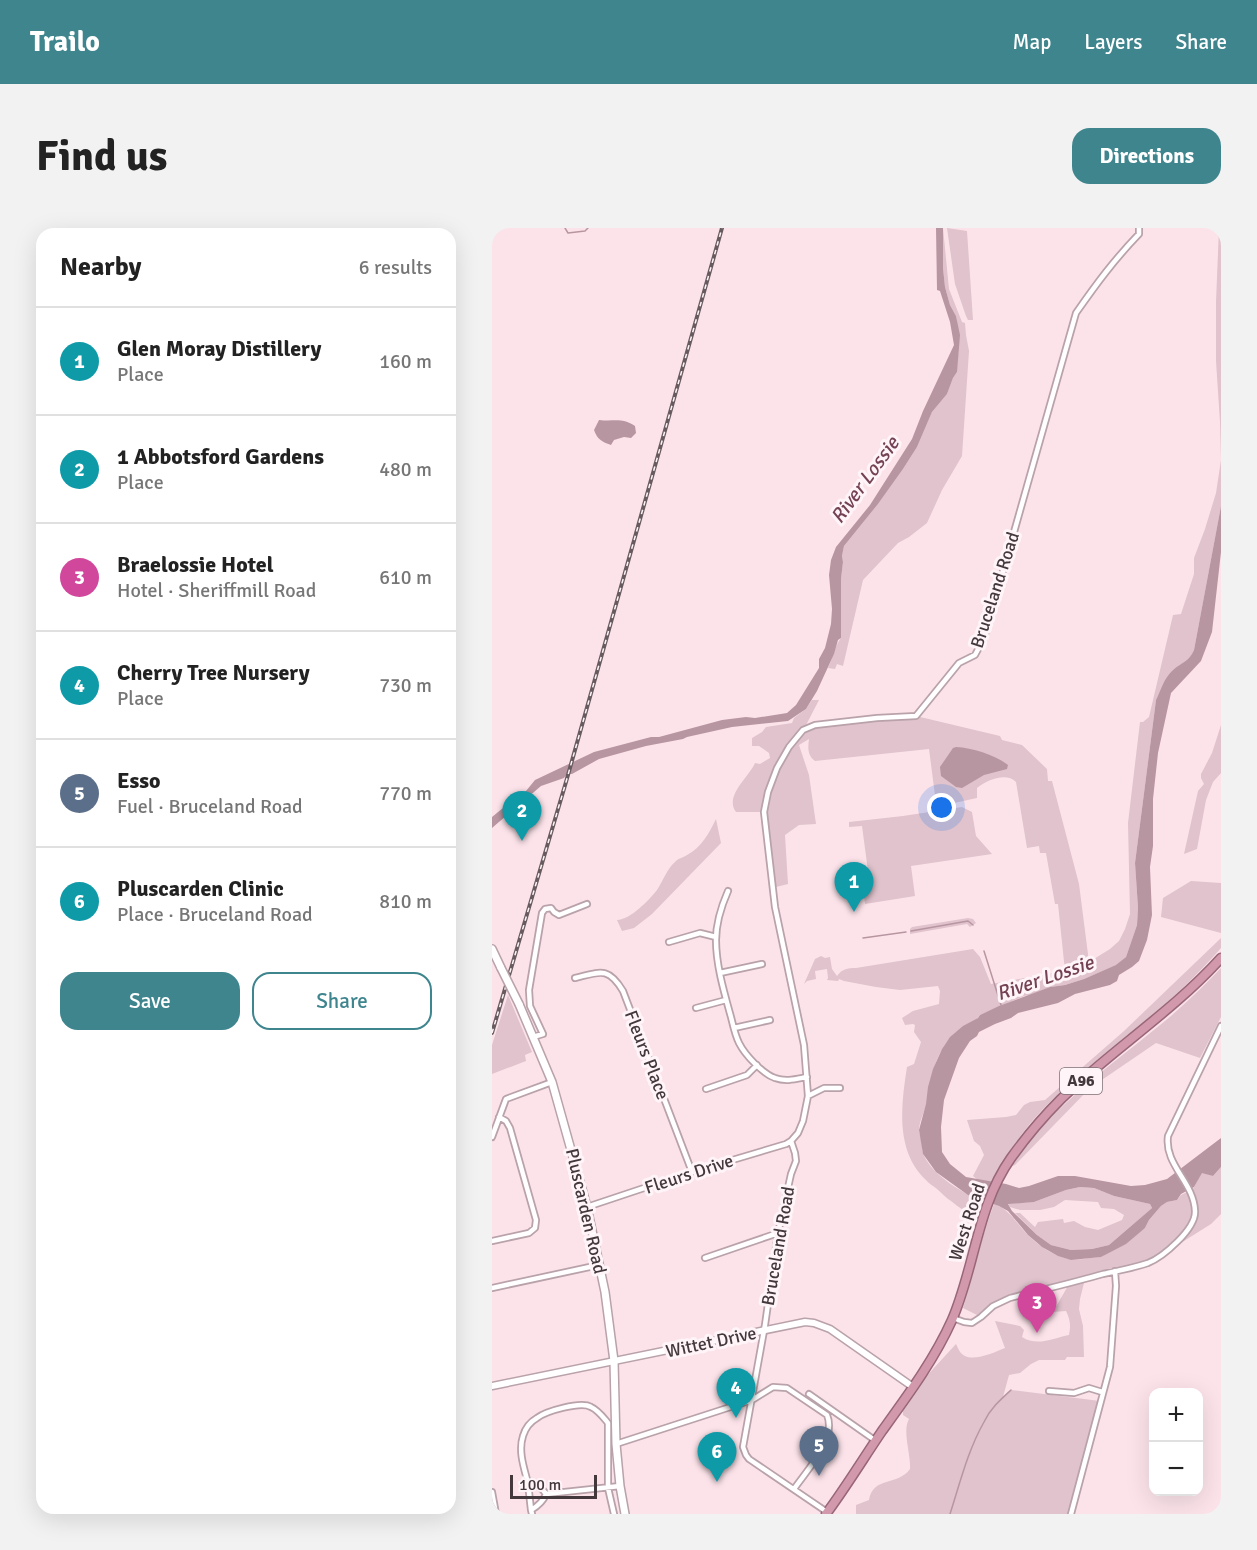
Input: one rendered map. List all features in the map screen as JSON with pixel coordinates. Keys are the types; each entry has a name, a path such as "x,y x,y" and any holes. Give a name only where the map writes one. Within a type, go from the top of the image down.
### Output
{"highway":[{"name":"West Road","path":"827,1513 940,1346 963,1292 987,1205 1010,1160 1059,1101 1194,985 1221,958"}],"main road":[{"name":"Pluscarden Road","path":"492,949 519,1004 552,1082 587,1207 609,1320 614,1360 616,1444 625,1514"}],"street":[{"name":"Bruceland Road","path":"827,1513 749,1459 746,1455 744,1441 765,1331 778,1233 795,1161 791,1141 803,1121 808,1096 798,1015 775,907 764,812 768,792 777,768 789,747 803,730 815,725 916,716 959,663 975,655 984,638 1076,313 1108,267 1139,234 1139,228"},
{"path":"728,891 720,908 716,937 717,957 738,1041 757,1065 773,1077 785,1081 807,1077"},
{"path":"533,1037 543,1034 530,1006 529,990 542,913 545,909 551,908 560,915 587,904"},
{"path":"669,942 700,933 716,937"},
{"path":"720,973 762,964"},
{"name":"Fleurs Place","path":"575,978 600,972 609,974 623,991 692,1172"},
{"path":"696,1008 726,1000"},
{"path":"734,1028 770,1020"},
{"path":"953,1317 972,1323 993,1306 1010,1298 1149,1263 1170,1250 1196,1214 1191,1191 1168,1152 1168,1136 1221,1026"},
{"path":"706,1089 747,1075 757,1065"},
{"path":"492,1137 506,1099 552,1082"},
{"path":"808,1096 824,1088 840,1088"},
{"path":"492,1241 529,1233 535,1228 536,1220 510,1128 506,1121 499,1117"},
{"name":"Fleurs Drive","path":"587,1207 791,1141"},
{"path":"705,1258 778,1233"},
{"path":"492,1288 599,1265"},
{"path":"1071,1514 1110,1367 1115,1271"},
{"name":"Wittet Drive","path":"492,1386 805,1322 823,1325 838,1334 913,1387"},
{"path":"616,1444 752,1400 773,1386 780,1386 787,1388 827,1415 830,1422 827,1441 794,1489"},
{"path":"1049,1391 1074,1393 1089,1388 1102,1392"},
{"path":"809,1395 876,1441"},
{"path":"532,1512 521,1445 527,1426 544,1413 583,1404 592,1407 608,1423 608,1488 614,1514"},
{"path":"528,1483 542,1488 546,1494"},
{"path":"546,1494 620,1486"},
{"path":"492,1492 496,1514"},
{"path":"532,1512 544,1500 546,1494"}],"shaded area":[{"path":"936,228 943,228 945,287 956,316 960,335 957,372 947,394 932,412 917,447 903,469 844,546 841,579 841,638 838,640 817,691 806,709 788,721 732,727 599,759 572,774 567,774 564,778 541,786 492,828 492,817 526,791 535,780 594,752 722,720 787,713 796,705 819,668 819,659 825,648 832,609 829,575 836,547 870,505 912,439 954,345 950,322 940,291 937,290"},
{"path":"943,228 949,289 962,322 965,323 969,351 962,456 942,490 927,523 898,543 863,580 843,666 837,664 835,669 828,668 841,638 841,579 844,546 903,469 917,447 932,412 947,394 957,372 957,322 945,287"},
{"path":"947,228 967,231 973,320 968,320 966,316 955,284"},
{"path":"1219,228 1221,228 1221,460 1216,361"},
{"path":"599,420 626,422 635,426 636,433 631,438 624,437 614,440 611,445 605,443 600,440 594,430"},
{"path":"1221,460 1221,506 1194,650 1191,658 1173,670 1156,700 1135,863 1137,925 1126,957 1117,965 1084,979 1024,996 980,1015 951,1037 941,1051 934,1068 919,1129 923,1154 942,1177 982,1201 977,1220 927,1181 916,1168 905,1142 902,1112 907,1067 914,1064 921,1042 914,1032 915,1025 905,1025 902,1018 913,1011 939,1004 938,986 900,990 839,979 838,981 827,980 827,969 815,971 816,979 804,984 815,959 821,956 830,957 832,969 837,976 847,969 973,949 980,957 991,984 1065,971 1058,904 1055,904 1046,853 1040,853 1039,846 1027,848 1016,782 1002,777 991,780 977,788 977,798 945,805 936,803 929,749 815,761 809,754 809,739 799,745 809,775 816,824 799,825 785,835 788,884 776,887 764,812 736,812 733,806 735,793 755,763 760,764 770,758 769,753 759,746 752,746 752,738 766,727 792,723 812,700 819,700 804,729 815,725 916,716 1000,736 1002,740 1022,745 1047,769 1048,781 1052,781 1079,884 1089,962 1119,941 1130,914 1128,823 1140,722 1149,717 1173,615 1181,614 1194,574 1194,558 1216,493"},
{"path":"1221,506 1221,552 1212,632 1201,661 1171,693 1158,753 1150,867 1152,915 1147,940 1139,961 1119,975 1117,981 1110,985 1075,994 1058,1003 1018,1013 979,1032 959,1058 944,1100 941,1127 942,1152 950,1164 966,1177 1019,1188 1058,1176 1075,1176 1131,1186 1145,1185 1167,1179 1221,1138 1221,1167 1213,1176 1202,1173 1194,1187 1181,1194 1177,1200 1161,1206 1145,1228 1126,1244 1101,1257 1071,1260 1042,1247 1028,1235 1008,1211 968,1195 936,1172 923,1154 919,1130 933,1069 950,1037 963,1026 999,1006 1050,987 1084,979 1116,965 1126,957 1137,925 1135,863 1156,700 1170,673 1188,659 1194,650","holes":["1080,1187 1094,1188 1114,1196 1150,1204 1152,1208 1109,1245 1071,1250 1051,1245 1037,1235 1012,1211 1008,1204 1034,1202"]},
{"path":"1221,725 1221,773 1213,782 1206,800 1197,849 1184,854 1198,791 1204,784 1201,774 1212,753"},
{"path":"956,747 990,755 1008,765 1007,769 984,775 962,788 956,787 941,776 940,767"},
{"path":"962,807 972,812 976,836 992,854 911,866 915,896 865,904 861,873 868,871 862,826 849,827 849,822"},
{"path":"716,819 721,843 652,914 634,928 622,931 617,920 628,917 649,899 672,865 701,844"},
{"path":"1191,881 1221,883 1221,933 1161,917 1163,898"},
{"path":"973,919 976,923 970,927 967,924 910,934 912,927"},
{"path":"1221,938 1221,948 1184,986 1145,1022 1069,1084 1042,1111 1018,1139 992,1182 978,1180 973,1176 984,1155 980,1146 974,1141 967,1120 1016,1115 1024,1105 1045,1100 1124,1031"},
{"path":"1221,968 1221,1017 1200,1058 1156,1043 1090,1088 1012,1166 1028,1144 1065,1104 1171,1016"},
{"path":"508,995 532,1052 525,1055 526,1061 492,1074 492,1045"},
{"path":"1221,1167 1221,1214 1211,1224 1149,1263 1085,1279 1079,1309 1083,1326 1084,1357 1039,1360 1020,1373 1009,1375 1003,1397 1011,1390 1100,1401 1071,1514 856,1514 856,1505 869,1500 875,1487 899,1478 910,1469 906,1430 909,1419 903,1415 903,1410 922,1381 956,1344 962,1354 969,1357 985,1355 1005,1348 995,1321 1020,1326 1024,1330 1022,1337 1028,1340 1045,1341 1069,1335 1070,1322 1066,1311 1053,1312 1069,1284 1010,1298 993,1306 981,1317 963,1308 994,1204 1009,1213 1033,1240 1052,1253 1073,1259 1101,1257 1145,1228 1161,1206 1177,1200 1181,1195 1193,1189 1202,1172 1213,1176"},
{"path":"1080,1187 1094,1188 1114,1196 1150,1204 1152,1208 1109,1245 1071,1250 1051,1245 1037,1235 1015,1213 1020,1213 1035,1227 1038,1222 1063,1219 1064,1223 1074,1221 1098,1230 1122,1220 1124,1215 1114,1209 1101,1208 1098,1202 1065,1200 1054,1207 1040,1210 1020,1210 1010,1207 1008,1203 1034,1202"}],"waterway":[{"path":"565,228 568,233 585,231 588,228"},
{"path":"911,931 968,921 973,925"},
{"path":"863,938 906,932"},
{"name":"River Lossie","path":"984,951 1001,1005"},
{"path":"950,1514 978,1433 992,1409 1011,1390"}],"railway":[{"path":"492,1033 566,782 722,228"}],"place":[{"name":"1 Abbotsford Gardens","path":"522,841"},
{"name":"Glen Moray Distillery","path":"854,912"},
{"name":"Braelossie Hotel","path":"1037,1333"},
{"name":"Cherry Tree Nursery","path":"736,1418"},
{"name":"Esso","path":"819,1476"},
{"name":"Pluscarden Clinic","path":"717,1482"}]}
